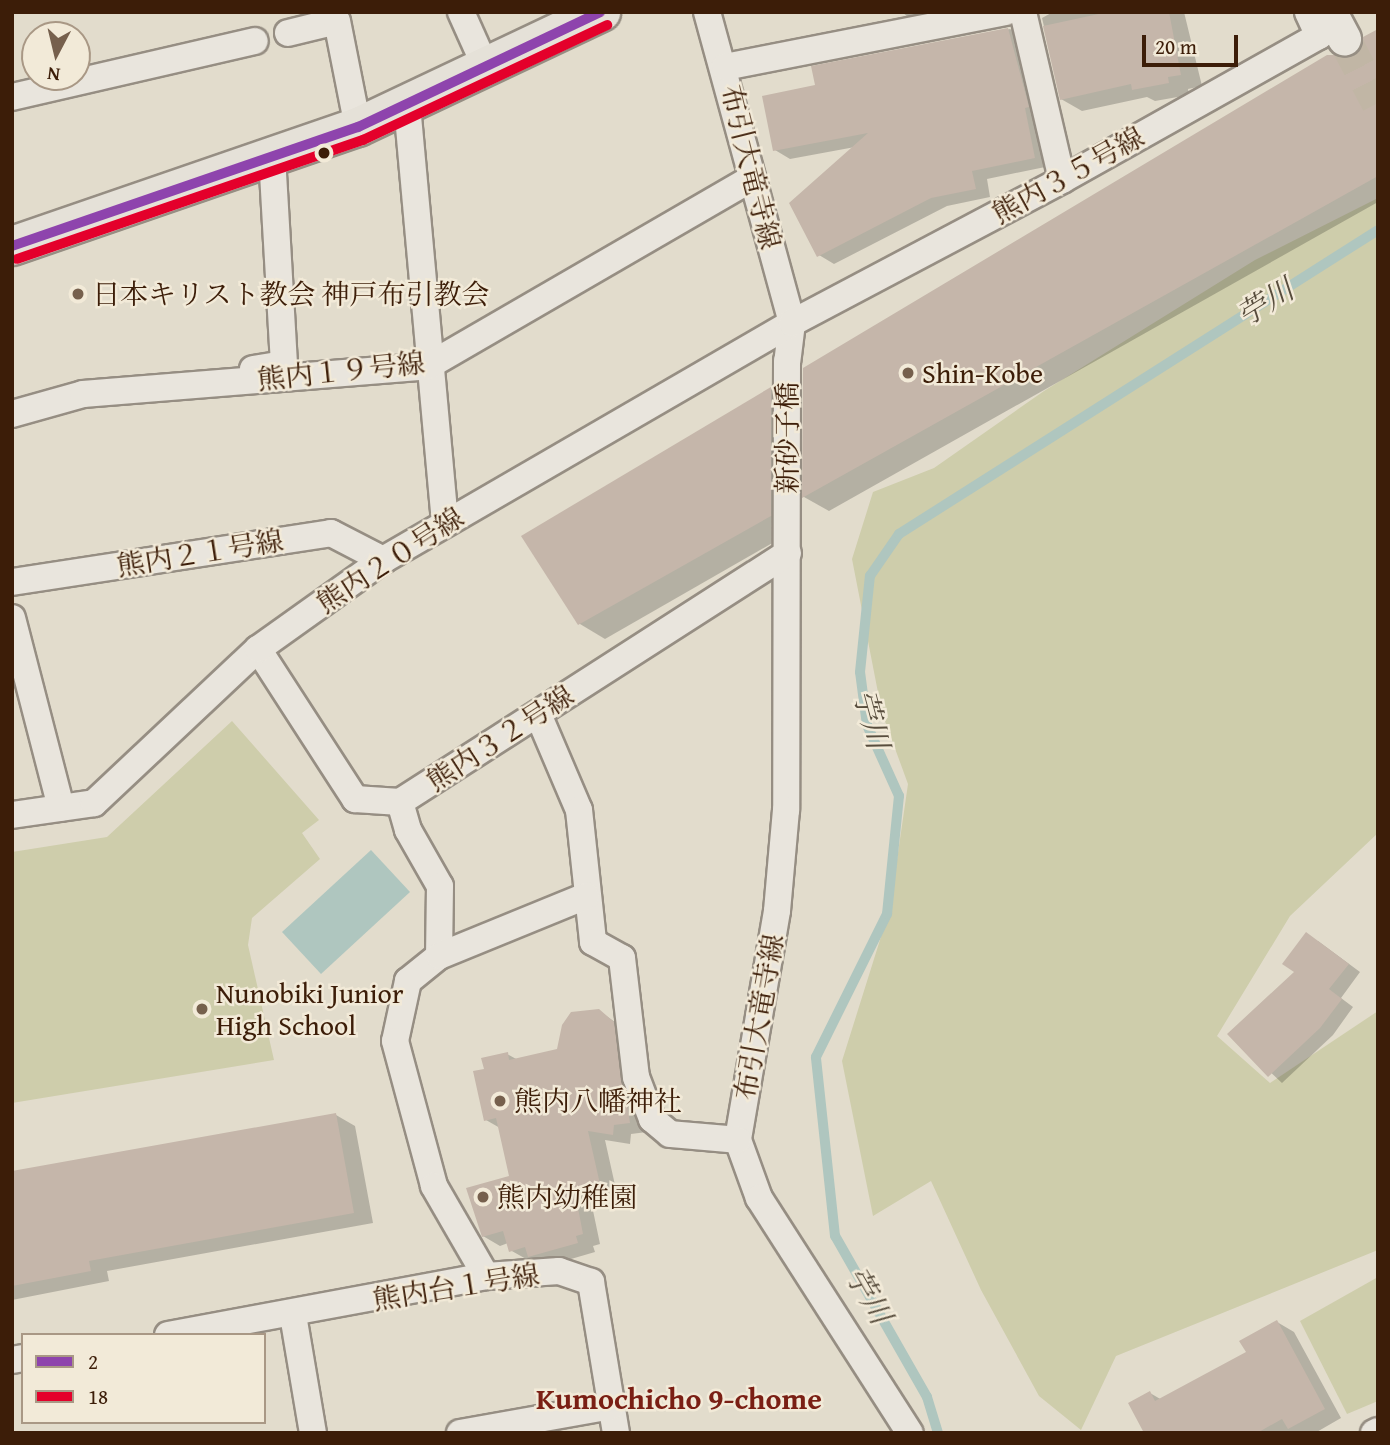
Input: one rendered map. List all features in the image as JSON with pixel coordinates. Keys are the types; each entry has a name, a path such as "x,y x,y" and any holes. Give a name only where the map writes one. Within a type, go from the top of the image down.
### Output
{"main road":[{"path":"12,246 358,127 601,12"}],"street":[{"path":"461,12 486,68"},
{"name":"布引大竜寺線","path":"707,12 725,67 751,178 793,323"},
{"path":"725,67 1006,12"},
{"path":"1023,12 1062,180"},
{"name":"熊内３５号線","path":"793,323 1062,180 1319,36 1308,12"},
{"path":"288,33 337,21 358,127"},
{"path":"12,97 255,41"},
{"path":"407,105 428,366 445,522"},
{"path":"253,380 250,369 284,364 272,156"},
{"name":"熊内１９号線","path":"12,414 83,394 428,366 751,178"},
{"name":"熊内２０号線","path":"12,815 94,803 258,649 383,560 793,323"},
{"name":"新砂子橋","path":"788,553 787,361 793,323"},
{"name":"熊内２１号線","path":"12,582 331,533 383,560"},
{"name":"布引大竜寺線","path":"788,553 786,810 777,911 738,1140 759,1198 910,1433"},
{"name":"熊内３２号線","path":"258,649 355,799 400,802 788,553"},
{"path":"12,618 61,808"},
{"path":"537,714 579,810 593,942 622,958 636,1077 652,1119 670,1133 738,1140"},
{"path":"400,802 408,830 440,886 439,956"},
{"path":"486,1276 434,1186 395,1041 408,981 439,956 586,895"},
{"name":"熊内台１号線","path":"180,1333 293,1315 486,1276 559,1271 592,1282 616,1433"},
{"path":"293,1315 313,1433"},
{"path":"460,1433 612,1406"}],"green space":[{"path":"1378,198 1378,833 1290,916 1217,1036 1270,1083 1378,1011 1378,1250 1116,1356 1081,1430 1039,1396 981,1290 931,1181 873,1216 842,1061 890,908 908,784 882,713 852,559 873,492 934,468 1044,391 1255,260"},
{"path":"232,721 319,820 302,833 320,859 252,918 248,945 274,1060 12,1103 12,852 107,837"},
{"path":"1378,1277 1378,1401 1347,1414 1300,1321"}],"water":[{"path":"371,850 410,892 321,974 282,932"}],"building":[{"path":"1108,12 1169,12 1181,75 1168,77 1169,83 1132,90 1131,84 1060,100 1043,26"},
{"path":"1008,28 1029,107 1025,108 1035,158 972,171 976,189 931,198 817,257 789,203 868,133 773,151 762,96 815,85 811,66"},
{"name":"Shin-Kobe","path":"1378,29 1378,176 802,498 803,368 1327,55 1354,55 1363,37"},
{"path":"771,387 771,516 578,625 521,536"},
{"path":"1306,932 1349,964 1329,989 1342,999 1320,1028 1268,1077 1227,1034 1294,972 1282,964"},
{"path":"599,1009 614,1022 630,1123 614,1125 613,1135 588,1131 600,1184 575,1192 583,1234 576,1236 578,1243 528,1257 525,1247 509,1252 503,1231 482,1237 466,1188 509,1176 496,1118 484,1121 473,1071 484,1069 481,1058 508,1052 509,1060 557,1049 562,1025 571,1012"},
{"path":"336,1113 354,1213 89,1261 91,1271 12,1286 12,1171"},
{"path":"1277,1320 1325,1409 1288,1429 1282,1419 1257,1433 1144,1433 1128,1403 1150,1391 1155,1401 1246,1352 1239,1341"}],"waterway":[{"name":"苧川","path":"938,1433 927,1397 835,1236 816,1057 887,914 899,796 867,725 860,672 870,576 899,534 1378,230"}],"tunnel":[{"path":"1344,38 1378,103"}],"transit line":[{"name":"2","path":"12,246 358,127 600,12"},
{"name":"18","path":"17,259 363,140 607,25"}],"place":[{"name":"日本キリスト教会 神戸布引教会","path":"78,294"},
{"name":"Shin-Kobe","path":"908,373"},
{"name":"Nunobiki Junior High School","path":"202,1009"},
{"name":"熊内八幡神社","path":"500,1101"},
{"name":"熊内幼稚園","path":"483,1197"}],"district":[{"name":"Kumochicho 9-chome","path":"679,1398"}]}
